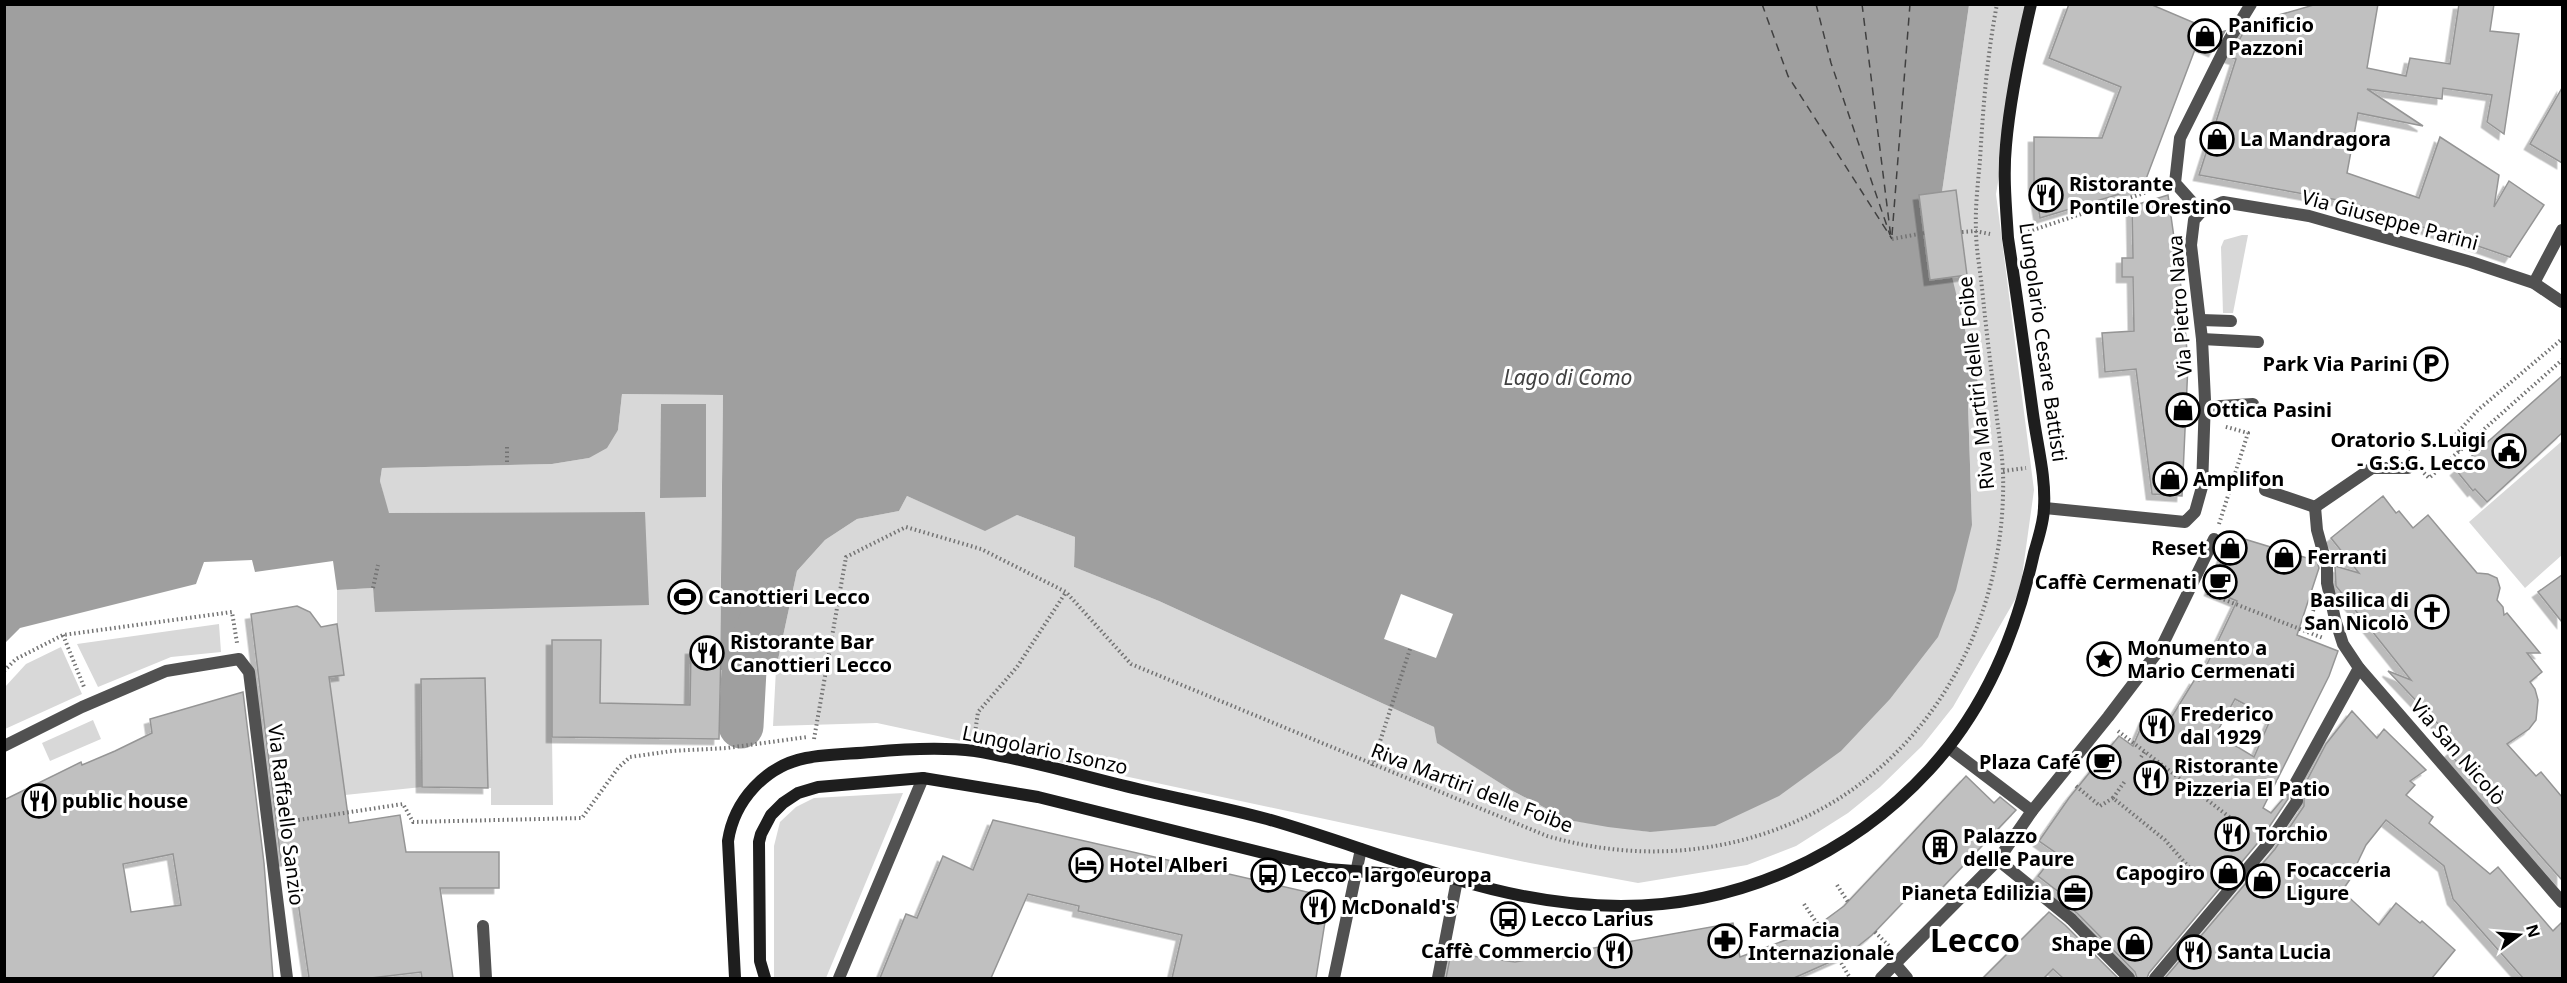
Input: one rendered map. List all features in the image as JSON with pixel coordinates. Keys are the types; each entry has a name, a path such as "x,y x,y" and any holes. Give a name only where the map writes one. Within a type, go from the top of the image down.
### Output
{"main road":[{"name":"Lungolario Cesare Battisti","path":"2031,4 2014,85 2006,146 2008,238 2041,466 2044,508"},
{"name":"Lungolario Isonzo","path":"735,978 729,834 739,808 759,782 787,764 812,757 890,750 972,751 1266,819 1454,879 1543,898 1605,906 1659,904 1730,892 1800,867 1844,842 1894,804 1948,748 1985,693 2005,653 2023,602 2044,508"},
{"name":"Lungolario Isonzo","path":"765,978 760,961 759,842 764,828 775,811 796,794 815,788 923,778 1038,797 1328,869 1454,879"}],"street":[{"path":"2175,183 2180,138 2229,40 2251,4"},
{"name":"Via Pietro Nava","path":"2044,508 2185,522 2195,512 2202,487 2205,407 2201,320 2191,245 2194,220 2200,212 2175,183"},
{"name":"Via Giuseppe Parini","path":"2200,212 2223,202 2309,216 2471,262 2534,283 2562,302"},
{"path":"2534,283 2562,230"},
{"path":"2201,320 2230,321"},
{"path":"2202,339 2258,342"},
{"path":"2205,407 2253,404"},
{"path":"2265,490 2315,507 2372,468 2408,468"},
{"name":"Via San Nicolò","path":"2315,507 2317,530 2327,566 2327,583 2343,644 2359,668 2562,902"},
{"path":"1881,978 1998,860 2032,811 2162,646 2214,539"},
{"path":"4,746 90,704 166,671 239,659"},
{"name":"Via Raffaello Sanzio","path":"239,659 249,672 287,978"},
{"path":"2155,978 2268,844 2297,801 2295,784 2359,668"},
{"path":"1948,748 2032,811"},
{"path":"839,978 923,778"},
{"path":"1334,978 1361,849"},
{"path":"1998,860 2070,918 2129,978"},
{"path":"1438,978 1454,879"},
{"path":"483,926 486,978"},
{"path":"1896,965 1907,978"}],"path":[{"name":"Riva Martiri delle Foibe","path":"267,825 403,804 413,822 582,818 618,768 630,757 814,737 846,557 906,527 981,549 1066,592 1131,664 1372,766 1547,836 1585,846 1643,852 1702,849 1740,841 1778,829 1830,804 1878,770 1919,728 1953,680 1971,645 1990,590 2002,524 2003,471 1976,231 1990,40 1997,4"},
{"path":"1962,232 1976,231 2008,238 2175,183"},
{"path":"1892,238 1924,233"},
{"path":"2460,451 2450,441 2478,410 2562,339"},
{"path":"2557,344 2562,350"},
{"path":"2408,468 2414,462 2429,478 2562,360"},
{"path":"2204,425 2229,427 2248,433 2235,480 2214,539"},
{"path":"507,447 507,465"},
{"path":"373,588 378,565"},
{"path":"972,751 978,712 1017,668 1066,592"},
{"path":"2205,593 2305,632"},
{"path":"4,671 16,659 63,634 232,612 239,659"},
{"path":"63,634 90,704"},
{"path":"1372,766 1410,649"},
{"path":"2108,717 2119,731 2241,825"},
{"path":"2141,757 2145,751"},
{"path":"2063,772 2100,806 2113,798 2125,781"},
{"path":"2113,798 2165,840 2201,881"},
{"path":"1837,885 1848,902"},
{"path":"1804,904 1818,925"},
{"path":"1839,958 1850,978"}],"shaded area":[{"path":"1969,5 2028,5 1996,194 2034,490 2020,591 1953,707 1922,746 1880,787 1848,813 1796,846 1747,865 1638,883 1530,863 877,723 773,726 776,669 797,571 825,540 857,519 899,511 907,496 985,530 1017,515 1075,537 1074,567 1159,601 1434,727 1438,743 1511,790 1568,820 1650,832 1972,525 1968,404 1919,195 1942,192"},
{"path":"2248,235 2233,313 2223,313 2221,247 2224,240"},
{"name":"Canottieri Lecco","path":"622,394 723,395 719,739 552,737 553,805 491,805 491,788 422,787 345,795 329,677 344,675 337,624 337,590 373,588 376,612 645,512 388,513 380,481 382,468 552,464 589,458 618,430"},
{"path":"2562,441 2562,555 2525,588 2469,522"},
{"path":"219,624 221,652 171,657 98,687 77,644"},
{"path":"61,647 82,694 5,729 5,687 26,664"},
{"path":"93,720 101,739 50,761 42,743"},
{"path":"903,793 826,978 774,978 774,846 780,822 796,807 814,798"}],"water":[{"name":"Lago di Como","path":"5,5 1969,5 1942,192 1919,195 1952,277 1979,387 1968,404 1972,525 1956,590 1938,637 1890,699 1841,751 1779,796 1715,826 1650,832 1568,820 1511,790 1437,743 1434,727 1159,601 1074,567 1075,537 1017,515 985,531 907,496 899,511 857,519 825,540 797,571 776,669 720,670 723,395 622,394 618,430 607,448 589,458 552,464 382,468 380,481 389,513 645,512 649,605 375,612 373,588 337,590 333,561 255,572 252,560 204,562 196,584 20,628 5,643"},
{"path":"661,404 706,404 706,497 660,498"},
{"path":"2100,645 2116,655 2104,674 2088,664"}],"pier":[{"path":"1401,594 1453,614 1436,658 1384,639"}],"building":[{"path":"2069,4 2150,4 2218,33 2225,31 2214,51 2197,44 2143,187 2040,218 2034,183 2034,137 2102,138 2121,87 2049,58"},
{"path":"2317,4 2378,4 2367,68 2406,76 2410,58 2450,64 2459,4 2494,4 2490,31 2519,34 2504,134 2487,122 2492,95 2443,88 2442,99 2367,89 2423,126 2358,113 2347,173 2419,198 2440,137 2499,175 2494,207 2509,181 2544,205 2510,257 2349,202 2199,175 2236,59 2230,57 2248,24"},
{"path":"2562,88 2562,163 2530,144"},
{"path":"1956,190 1967,275 1930,280 1919,195"},
{"path":"2168,195 2183,301 2188,364 2182,496 2152,494 2136,369 2105,372 2102,333 2134,331 2133,277 2122,277 2122,258 2133,258 2132,206"},
{"name":"Oratorio S.Luigi - G.S.G. Lecco","path":"2562,376 2562,433 2487,502 2475,489 2473,491 2456,470"},
{"name":"Basilica di San Nicolò","path":"2383,496 2396,513 2399,511 2413,528 2428,515 2477,573 2497,578 2500,588 2497,600 2503,607 2504,615 2507,613 2540,653 2527,653 2542,672 2530,682 2538,700 2536,720 2529,729 2507,744 2536,776 2541,772 2562,797 2562,880 2449,753 2458,745 2388,671 2411,680 2336,586 2335,566 2359,573 2331,538"},
{"path":"2231,535 2317,561 2319,568 2297,635 2338,651 2329,676 2263,808 2271,813 2288,793 2288,799 2261,839 2147,978 2137,978 2135,972 2077,913 2060,900 2064,896 2038,876 2056,853 2039,841 2069,798 2119,736 2133,746 2145,718 2163,731 2195,679 2199,681 2237,601 2210,590","holes":["2235,699 2271,718 2254,757 2216,734"]},
{"path":"2562,575 2562,622 2538,592"},
{"path":"297,606 310,612 321,627 337,624 344,675 329,677 349,823 400,815 406,852 499,852 499,888 440,888 453,978 422,978 421,972 371,978 309,978 292,860 281,861 251,614"},
{"path":"552,640 601,640 600,703 690,705 691,649 721,649 719,739 552,737"},
{"path":"485,678 488,788 422,787 421,679"},
{"path":"243,692 264,863 273,978 4,978 4,800 81,762 82,765 152,733 150,719","holes":["173,854 181,905 131,912 123,864"]},
{"path":"2352,711 2377,738 2384,729 2426,770 2410,781 2415,785 2406,795 2433,817 2429,823 2490,874 2498,867 2553,931 2562,922 2562,978 2523,978 2453,899 2444,866 2386,820 2366,845 2353,875 2342,891 2379,925 2396,903 2420,923 2422,921 2455,950 2432,978 2165,978 2275,849 2304,806 2304,786 2326,744"},
{"path":"1966,776 1994,803 2000,797 2016,810 1942,888 1930,893 1914,891 1872,935 1848,954 1794,978 1446,978 1451,953 1515,962 1733,923 1740,957 1810,931 1844,906"},
{"path":"993,820 1329,897 1316,978 1172,978 1182,935 1078,911 1079,906 1028,894 991,978 880,978 906,914 917,918 943,856 973,870"},
{"path":"2049,912 2118,978 2063,978 2053,969 2044,978 1983,978"}],"waterway":[{"path":"741,726 744,670 764,613"}],"ferry route":[{"path":"1762,4 1788,76 1892,239"},
{"path":"1816,4 1831,63 1890,235"},
{"path":"1862,4 1891,238"},
{"path":"1892,235 1910,4"}],"place":[{"name":"Panificio Pazzoni","path":"2205,36"},
{"name":"La Mandragora","path":"2217,139"},
{"name":"Ristorante Pontile Orestino","path":"2046,195"},
{"name":"Park Via Parini","path":"2431,364"},
{"name":"Ottica Pasini","path":"2183,410"},
{"name":"Oratorio S.Luigi - G.S.G. Lecco","path":"2509,451"},
{"name":"Amplifon","path":"2170,479"},
{"name":"Reset","path":"2230,548"},
{"name":"Ferranti","path":"2284,557"},
{"name":"Caffè Cermenati","path":"2220,582"},
{"name":"Canottieri Lecco","path":"685,597"},
{"name":"Basilica di San Nicolò","path":"2432,612"},
{"name":"Ristorante Bar Canottieri Lecco","path":"707,653"},
{"name":"Monumento a Mario Cermenati","path":"2104,659"},
{"name":"Frederico dal 1929","path":"2157,726"},
{"name":"Plaza Café","path":"2104,762"},
{"name":"Ristorante Pizzeria El Patio","path":"2151,778"},
{"name":"public house","path":"39,801"},
{"name":"Torchio","path":"2232,834"},
{"name":"Palazzo delle Paure","path":"1940,847"},
{"name":"Hotel Alberi","path":"1086,865"},
{"name":"Capogiro","path":"2228,873"},
{"name":"Lecco - largo europa","path":"1268,875"},
{"name":"Focacceria Ligure","path":"2263,881"},
{"name":"Pianeta Edilizia","path":"2075,893"},
{"name":"McDonald's","path":"1318,907"},
{"name":"Lecco Larius","path":"1508,919"},
{"name":"Farmacia Internazionale","path":"1725,941"},
{"name":"Shape","path":"2135,944"},
{"name":"Caffè Commercio","path":"1615,951"},
{"name":"Santa Lucia","path":"2194,952"}],"district":[{"name":"Lecco","path":"1975,941"}]}
